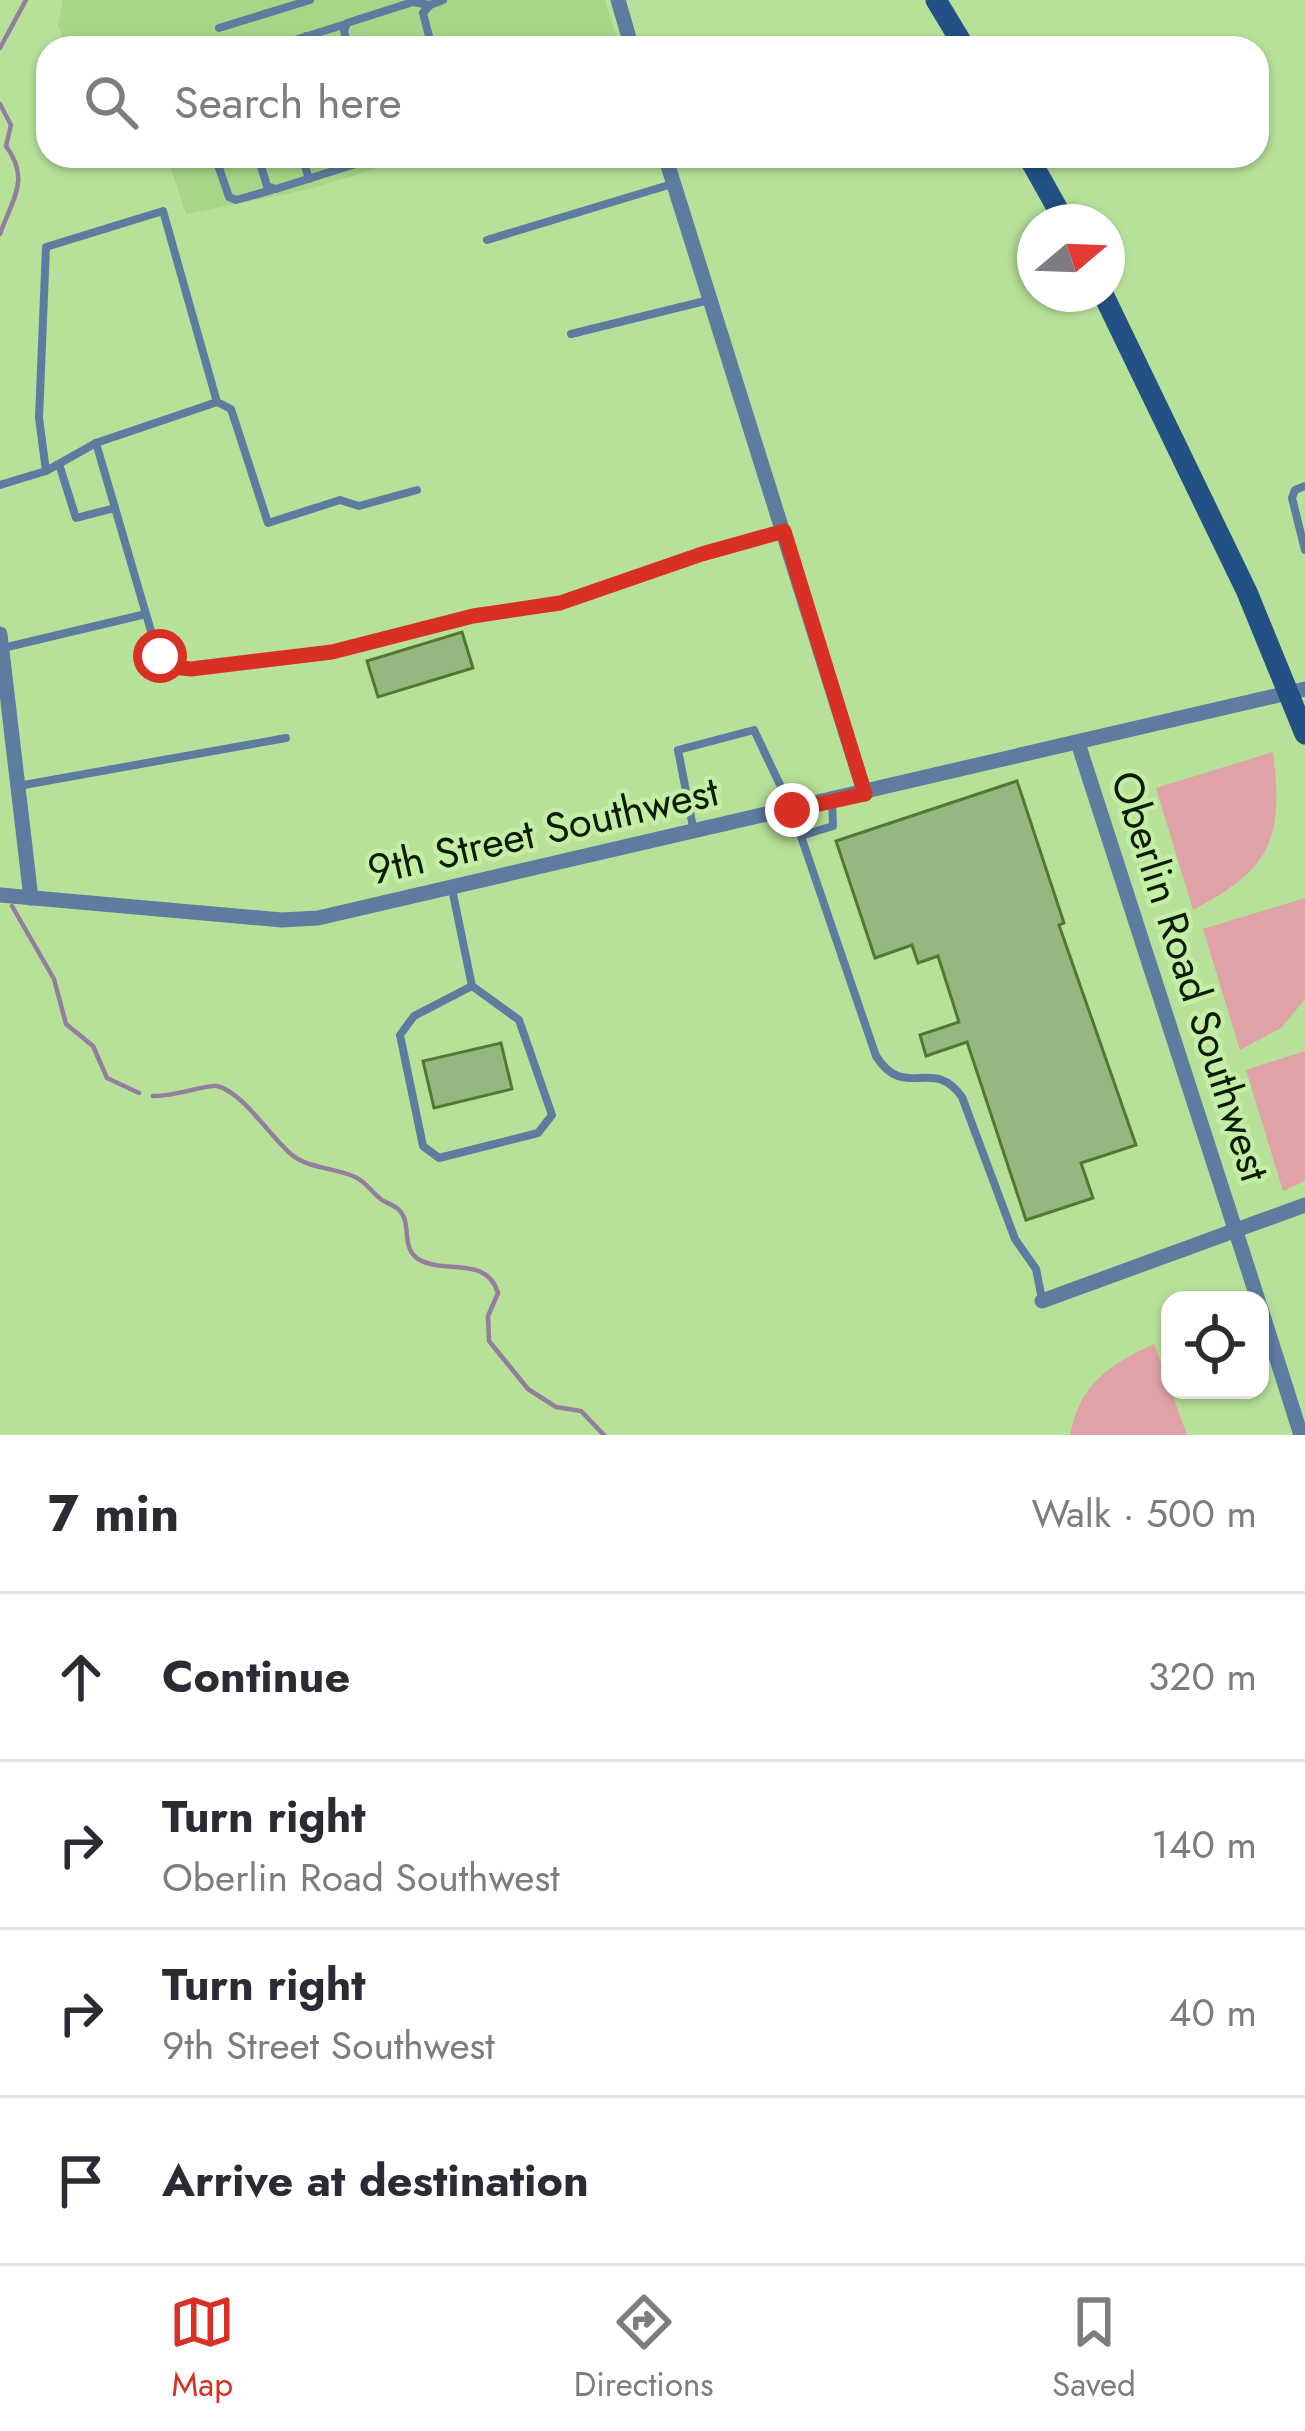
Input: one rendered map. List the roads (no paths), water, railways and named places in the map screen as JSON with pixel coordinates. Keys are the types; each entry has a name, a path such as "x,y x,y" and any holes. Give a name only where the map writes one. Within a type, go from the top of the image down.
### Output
{"main road":[{"path":"936,0 958,36"},
{"path":"1035,168 1055,204"},
{"path":"1112,312 1297,691 1305,734"}],"street":[{"path":"618,0 628,36"},
{"path":"669,168 865,794"},
{"path":"1,641 31,898"},
{"name":"9th Street Southwest","path":"0,895 301,920 1297,691"},
{"name":"Oberlin Road Southwest","path":"1078,743 1255,1291"},
{"path":"1042,1301 1305,1205"},
{"name":"Oberlin Road Southwest","path":"1269,1334 1301,1435"}],"lane":[{"path":"220,28 310,0"},
{"path":"429,36 423,13 443,0"},
{"path":"306,36 413,2 430,5"},
{"path":"345,36 347,23"},
{"path":"219,168 229,197 236,200 343,168"},
{"path":"262,168 267,186 276,189"},
{"path":"305,168 308,179"},
{"path":"487,240 674,184"},
{"path":"46,471 39,396 46,247 163,211 217,402"},
{"path":"571,334 711,300"},
{"path":"0,485 46,471 96,442 217,402 231,409 268,523 340,500 359,506 417,490"},
{"path":"96,442 160,656 173,667 191,669 332,652 473,616 560,603 784,531"},
{"path":"59,464 76,518 115,508"},
{"path":"1305,486 1295,490 1292,498 1305,550"},
{"path":"1,641 146,614"},
{"path":"694,832 678,750 754,730 792,810 876,1056 886,1073 900,1079 938,1077 953,1084 962,1097 1015,1239 1036,1269 1042,1301"},
{"path":"18,786 286,738"},
{"path":"801,836 833,826 832,801"},
{"path":"451,887 472,986 519,1020 552,1114 538,1133 439,1158 423,1146 400,1035 414,1016 472,986"}],"waterway":[{"path":"0,48 26,0"},
{"path":"0,104 11,125 6,146 18,180 0,234"},
{"path":"12,906 54,979 66,1024 93,1046 107,1078 139,1093"},
{"path":"153,1096 212,1086 227,1090 292,1155 346,1173 397,1208 405,1221 409,1248 418,1259 485,1274 498,1293 488,1316 489,1341 528,1389 556,1407 581,1411 604,1435"}]}
